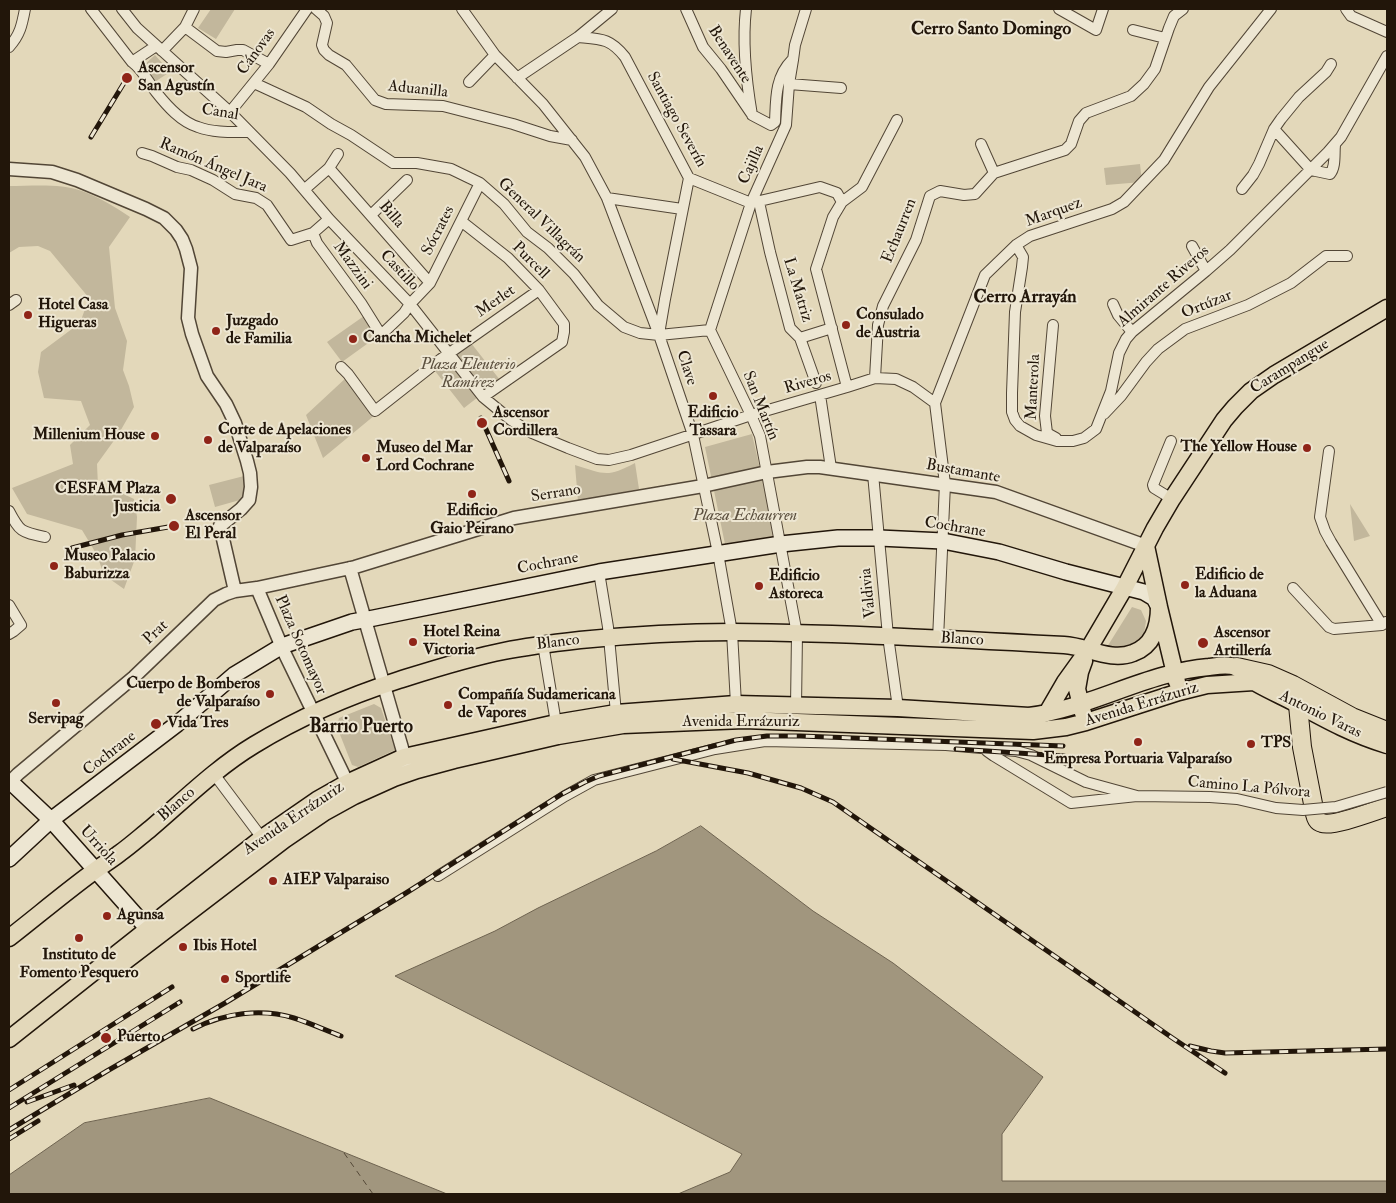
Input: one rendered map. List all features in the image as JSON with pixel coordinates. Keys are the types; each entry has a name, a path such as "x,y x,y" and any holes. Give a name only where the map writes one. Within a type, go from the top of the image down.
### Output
{"highway":[{"path":"1237,667 1273,676 1352,717 1387,731"},
{"path":"1298,705 1302,747 1318,821 1324,824 1348,820 1387,807"}],"main road":[{"name":"Carampangue","path":"1047,714 1064,682 1088,650 1125,587 1155,528 1224,420 1251,391 1387,308"},
{"name":"Cochrane","path":"9,859 51,820 176,724 234,676 282,646 364,620 599,572 781,544 838,538 878,538 942,542 999,552 1149,594 1154,598 1158,607"},
{"path":"1146,546 1158,607 1179,692"},
{"name":"Blanco","path":"9,938 95,870 128,847 214,774 253,746 313,713 358,694 454,662 543,644 608,637 732,632 888,636 1070,645 1121,656 1134,653 1146,645 1153,637 1157,625 1158,607"},
{"name":"Carampangue","path":"1086,722 1077,689 1080,672 1088,650"},
{"name":"Avenida Errázuriz","path":"9,1050 152,933 164,915 262,838 317,800 351,790 406,765 556,723 616,713 736,704 898,708 1029,716 1047,714 1081,704 1174,672 1215,666 1237,667"},
{"path":"1237,667 1254,682"},
{"name":"Avenida Errázuriz","path":"406,765 623,725 744,720 1033,731 1066,727 1086,722 1207,685 1254,682"},
{"name":"Antonio Varas","path":"1254,682 1337,726 1387,745"},
{"path":"744,720 756,714 793,714 796,706"},
{"name":"Urriola","path":"9,782 51,820 152,933"},
{"name":"Avenida Errázuriz","path":"9,1040 152,933 326,812 351,790"}],"street":[{"path":"9,47 20,30 25,9"},
{"name":"Canal","path":"91,9 156,92 179,116 198,127 223,132 249,132"},
{"name":"Castillo","path":"122,9 137,28 230,112 290,173 330,220 410,304 483,397 511,420 532,432 568,448 597,459 609,460 618,459 693,435"},
{"path":"132,62 159,49 185,27 194,9"},
{"name":"Cánovas","path":"230,112 269,64 307,9"},
{"name":"Aduanilla","path":"316,9 324,16 327,23 322,45 324,50 346,65 375,100 386,104 443,106 513,124 550,136 572,140"},
{"name":"Clave","path":"462,9 495,55 543,104 572,140 585,157 607,198 659,335 693,435 718,553 732,632 736,704"},
{"path":"517,78 578,38 612,9"},
{"name":"Benavente","path":"686,9 703,47 752,115"},
{"path":"746,9 744,34 745,61 752,115 771,125 775,122 778,83 783,70 793,60"},
{"name":"Cajilla","path":"710,330 755,202 786,125 789,84 795,45 806,9"},
{"path":"1059,9 1096,30 1102,9"},
{"name":"Echaurren","path":"874,378 878,325 883,306 916,240 930,196 940,191 964,195 975,194 994,173 1065,150 1071,144 1079,121 1086,113 1131,96 1144,84 1155,69 1174,16 1183,9"},
{"name":"Marquez","path":"938,638 944,484 935,403 985,275 1016,245 1030,236 1112,209 1124,202 1164,160 1209,87 1271,9"},
{"path":"1346,9 1351,16 1387,32"},
{"path":"185,27 216,51 243,50 269,64"},
{"path":"1133,30 1165,38"},
{"name":"Santiago Severín","path":"578,38 595,38 616,46 625,58 689,178 755,202"},
{"path":"469,82 495,55"},
{"name":"Almirante Riveros","path":"1016,245 1022,257 1022,267 1015,312 1012,412 1020,426 1043,437 1062,441 1084,438 1096,429 1102,416 1111,391 1119,353 1126,339 1206,271 1311,170 1341,137 1387,56"},
{"path":"1242,189 1253,175 1274,129 1284,114 1326,72 1331,64"},
{"name":"General Villagrán","path":"254,83 306,107 393,163 417,163 451,169 480,182 504,204 527,232 548,248 574,274 598,305 624,327 640,333 659,335"},
{"path":"789,84 841,88"},
{"path":"848,387 816,269 834,217 842,202 862,187 897,120"},
{"path":"1274,129 1311,170 1330,174 1332,172 1334,166 1334,145"},
{"path":"981,144 994,173"},
{"name":"Ramón Ángel Jara","path":"142,153 177,167 191,170 235,194 256,198 267,205 291,240 313,233"},
{"path":"305,189 329,168 338,154"},
{"name":"Billa","path":"329,168 430,283"},
{"path":"9,169 52,172 77,180 164,218 182,239 191,268 188,318 192,334 207,376 226,404 235,423 248,461 250,473 251,487 249,500 220,526 235,591"},
{"path":"689,178 659,335 710,330"},
{"path":"371,215 407,180"},
{"name":"Sócrates","path":"381,335 430,283 480,182"},
{"path":"755,202 820,187 837,193 842,202"},
{"path":"607,198 682,209"},
{"name":"La Matriz","path":"755,202 790,328 800,338 816,383"},
{"name":"Mazzini","path":"330,220 313,233 317,243 361,303 381,335"},
{"name":"Purcell","path":"461,221 508,258 539,290 564,324 562,342 483,397"},
{"path":"1192,246 1206,271"},
{"name":"Ortúzar","path":"1102,416 1121,396 1158,349 1185,329 1248,305 1291,283 1326,256 1347,256"},
{"name":"Merlet","path":"341,367 375,411 448,354 539,290"},
{"path":"1113,304 1132,332"},
{"name":"Manterola","path":"1053,325 1045,416 1047,433 1062,441"},
{"path":"800,338 832,328"},
{"name":"San Martín","path":"710,330 760,436 797,634 796,706"},
{"path":"874,378 896,379 913,387 935,403"},
{"name":"Riveros","path":"693,435 874,378"},
{"path":"820,395 831,468"},
{"path":"1171,441 1153,485 1154,488 1172,500"},
{"path":"1293,588 1329,627 1334,629 1384,624 1331,542 1320,517 1329,451"},
{"name":"Bustamante","path":"767,472 807,467 831,468 996,492 1146,546"},
{"name":"Serrano","path":"352,568 510,518 703,486 767,472"},
{"name":"Valdivia","path":"873,474 888,636 898,708"},
{"path":"9,511 17,526 26,533 45,537"},
{"path":"352,568 364,620 406,765"},
{"name":"Prat","path":"9,782 132,678 214,600 235,591 352,568"},
{"path":"599,572 616,713"},
{"name":"Plaza Sotomayor","path":"257,588 313,713 351,790"},
{"path":"9,605 21,625 9,634"},
{"path":"543,644 556,723"},
{"path":"438,876 565,796 594,780 716,749 765,741 946,745 1016,751 1031,755 1086,782 1136,796"},
{"path":"986,748 987,752 1072,803 1136,796"},
{"path":"214,774 262,838"},
{"name":"Camino La Pólvora","path":"1136,796 1225,798 1276,808 1303,810 1336,807 1387,792"}],"green space":[{"path":"211,9 235,9 216,39 198,28"},
{"path":"155,55 170,72 153,83 143,66"},
{"path":"1140,164 1142,182 1106,185 1104,168"},
{"path":"9,186 73,188 101,199 130,217 109,247 115,308 127,341 123,370 134,407 118,435 97,464 98,486 115,490 134,499 137,517 135,559 124,589 104,575 97,555 82,530 27,514 12,488 73,464 70,445 90,425 81,401 44,398 38,372 41,352 80,323 89,298 50,251 38,246 19,247 9,253"},
{"name":"Cancha Michelet","path":"364,316 378,336 342,362 327,342"},
{"name":"Plaza Eleuterio Ramírez","path":"471,343 500,380 464,408 435,371"},
{"path":"348,376 375,415 323,458 306,415"},
{"name":"Plaza Echaurren","path":"752,434 776,539 726,549 705,447"},
{"path":"635,463 639,489 578,501 575,465 593,471 611,473"},
{"path":"248,475 247,498 215,507 209,485"},
{"path":"1350,504 1370,536 1354,541"},
{"path":"1132,607 1141,610 1146,621 1144,634 1134,644 1123,649 1107,647"},
{"path":"374,704 381,708 395,750 358,767 352,765 337,727 339,718"}],"shaded area":[{"path":"701,826 813,911 893,963 1043,1077 1002,1134 1002,1181 1387,1181 1387,1194 678,1194 730,1172 742,1154 395,976 495,931 656,851"},
{"path":"210,1098 447,1194 9,1194 9,1175 84,1123"}],"ferry route":[{"path":"344,1153 373,1194"}],"railway":[{"path":"91,137 127,78"},
{"path":"481,418 509,481"},
{"path":"72,548 122,535 174,526"},
{"path":"9,1130 225,1003 406,893 562,794 599,776 736,740 767,736 1063,746"},
{"path":"956,749 1064,756"},
{"path":"673,759 748,773 801,788 833,802 1225,1073"},
{"path":"9,1090 172,987"},
{"path":"9,1108 180,1002"},
{"path":"193,1029 230,1016 269,1013 294,1018 341,1036"},
{"path":"1190,1046 1225,1053 1387,1049"},
{"path":"27,1102 74,1085"},
{"path":"9,1139 38,1121"}],"place":[{"name":"Ascensor San Agustín","path":"127,78"},
{"name":"Hotel Casa Higueras","path":"28,315"},
{"name":"Consulado de Austria","path":"846,325"},
{"name":"Juzgado de Familia","path":"216,331"},
{"name":"Cancha Michelet","path":"353,339"},
{"name":"Edificio Tassara","path":"713,396"},
{"name":"Ascensor Cordillera","path":"482,423"},
{"name":"Millenium House","path":"155,436"},
{"name":"Corte de Apelaciones de Valparaíso","path":"208,440"},
{"name":"The Yellow House","path":"1307,448"},
{"name":"Museo del Mar Lord Cochrane","path":"366,458"},
{"name":"Edificio Gaio Peirano","path":"472,494"},
{"name":"CESFAM Plaza Justicia","path":"171,499"},
{"name":"Ascensor El Peral","path":"174,526"},
{"name":"Museo Palacio Baburizza","path":"54,566"},
{"name":"Edificio de la Aduana","path":"1185,585"},
{"name":"Edificio Astoreca","path":"759,586"},
{"name":"Hotel Reina Victoria","path":"413,642"},
{"name":"Ascensor Artillería","path":"1203,643"},
{"name":"Cuerpo de Bomberos de Valparaíso","path":"270,694"},
{"name":"Servipag","path":"56,703"},
{"name":"Compañía Sudamericana de Vapores","path":"448,705"},
{"name":"Vida Tres","path":"156,724"},
{"name":"Empresa Portuaria Valparaíso","path":"1138,742"},
{"name":"TPS","path":"1251,744"},
{"name":"AIEP Valparaiso","path":"273,881"},
{"name":"Agunsa","path":"107,916"},
{"name":"Instituto de Fomento Pesquero","path":"79,938"},
{"name":"Ibis Hotel","path":"183,947"},
{"name":"Sportlife","path":"225,979"},
{"name":"Puerto","path":"106,1038"}],"district":[{"name":"Cerro Santo Domingo","path":"991,30"},
{"name":"Cerro Arrayán","path":"1025,298"},
{"name":"Barrio Puerto","path":"361,728"}]}
